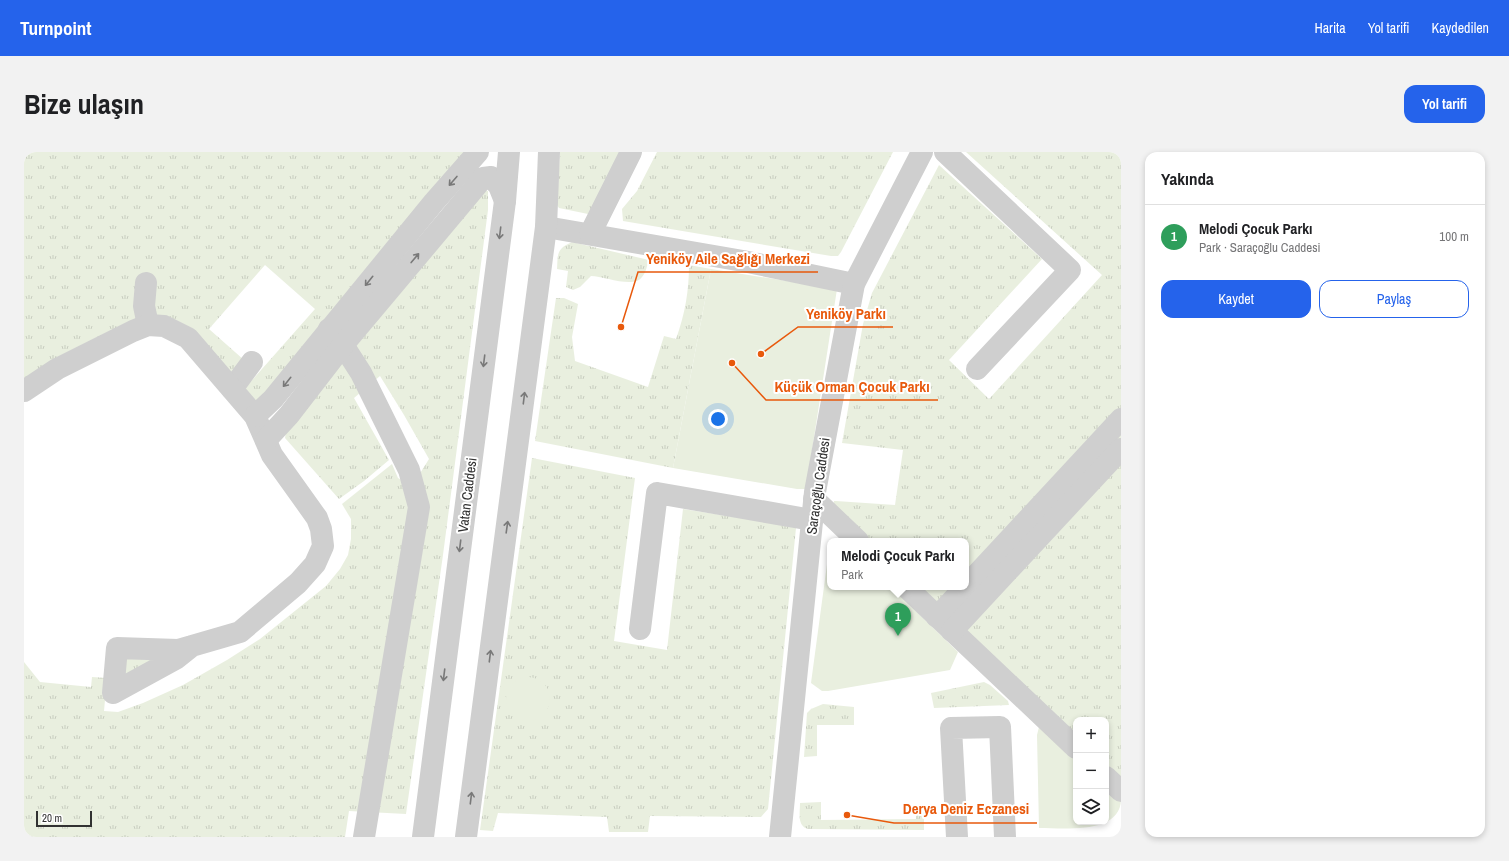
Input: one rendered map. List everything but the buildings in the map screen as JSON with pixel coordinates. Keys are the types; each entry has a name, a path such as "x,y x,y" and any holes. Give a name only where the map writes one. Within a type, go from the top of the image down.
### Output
{"street":[{"path":"266,440 288,415 336,337 434,202 478,152"},
{"name":"Vatan Caddesi","path":"423,837 505,201 509,152"},
{"path":"466,837 546,227 549,152"},
{"path":"590,234 631,152"},
{"name":"Saraçoğlu Caddesi","path":"780,837 813,509 854,284 922,152"},
{"path":"945,152 1070,270 977,369"},
{"path":"255,416 336,337 483,178 491,177 499,186 505,201"},
{"path":"546,227 743,261 854,284"},
{"path":"146,283 144,306 148,325"},
{"path":"24,391 57,369 133,331 148,325 164,326 188,338 255,416 272,455 317,518 321,530 323,546 315,564 298,583 240,632 192,646"},
{"path":"336,337 361,373 408,470 419,507 364,837"},
{"path":"232,389 252,362"},
{"path":"273,399 288,415"},
{"path":"969,582 1121,419"},
{"path":"945,624 1121,449"},
{"path":"640,629 657,493 813,509 854,538"},
{"path":"909,590 1073,745"},
{"path":"945,624 963,590"},
{"path":"957,837 950,728 1000,727 1005,837"},
{"path":"1109,780 1121,791"}],"green space":[{"path":"24,152 478,152 255,416 238,396 315,309 265,265 209,329 244,360 225,381 164,326 24,391"},
{"path":"560,152 626,152 588,214 559,208 557,205"},
{"path":"657,152 893,152 841,252 838,256 831,256 623,221 622,209 637,191"},
{"path":"966,152 1116,152 1121,157 1121,787 1109,775 1109,717 1073,717 1073,740 918,590 969,590 969,538 865,538 833,506 834,501 895,505 903,450 842,443 863,324 872,293 939,165 1042,259 949,360 989,399 1102,275"},
{"path":"483,190 488,191 488,210 443,555 406,814 349,811 345,837 24,837 24,662 40,682 91,687 92,677 107,678 104,711 118,712 143,703 183,685 260,639 326,586 340,569 348,555 351,539 351,519 342,504 392,464 398,478 412,486 429,459 380,376 354,398 389,460 339,499 285,438 286,432"},
{"path":"572,242 649,260 642,277 638,280 626,282 591,276 580,287 573,290 566,287 568,271 557,269 560,250"},
{"path":"689,265 711,269 673,468 535,441 556,298 564,298 578,304 572,337 575,361 648,387 664,336 676,339 686,302"},
{"path":"711,269 837,289 806,489 797,489 673,468"},
{"path":"532,458 635,478 614,641 667,650 683,509 793,526 796,528 768,809 761,817 650,816 648,832 609,832 607,817 498,813 493,831 480,830"},
{"path":"827,564 827,590 894,590 958,652 950,670 828,691 822,691 811,683"},
{"path":"124,655 162,659 121,682"},
{"path":"528,677 540,681 546,687 550,699 546,711 540,717 528,721 516,717 510,711 506,699 510,687 516,681"},
{"path":"984,682 990,685 1008,701 1009,705 934,708 931,693"},
{"path":"823,704 854,707 854,725 817,725 817,756 804,757 807,713 811,709"},
{"path":"1039,727 1073,755 1073,825 1097,825 1062,829 1039,828 1037,735"},
{"path":"1109,788 1121,799 1118,811 1109,820"},
{"path":"821,802 821,820 916,819 916,810 924,810 924,830 808,829 804,827 800,819 800,803"}],"place":[{"name":"Yeniköy Aile Sağlığı Merkezi","path":"621,327"},
{"name":"Yeniköy Parkı","path":"761,354"},
{"name":"Küçük Orman Çocuk Parkı","path":"732,363"},
{"name":"Melodi Çocuk Parkı","path":"898,636"},
{"name":"Derya Deniz Eczanesi","path":"847,815"}]}
